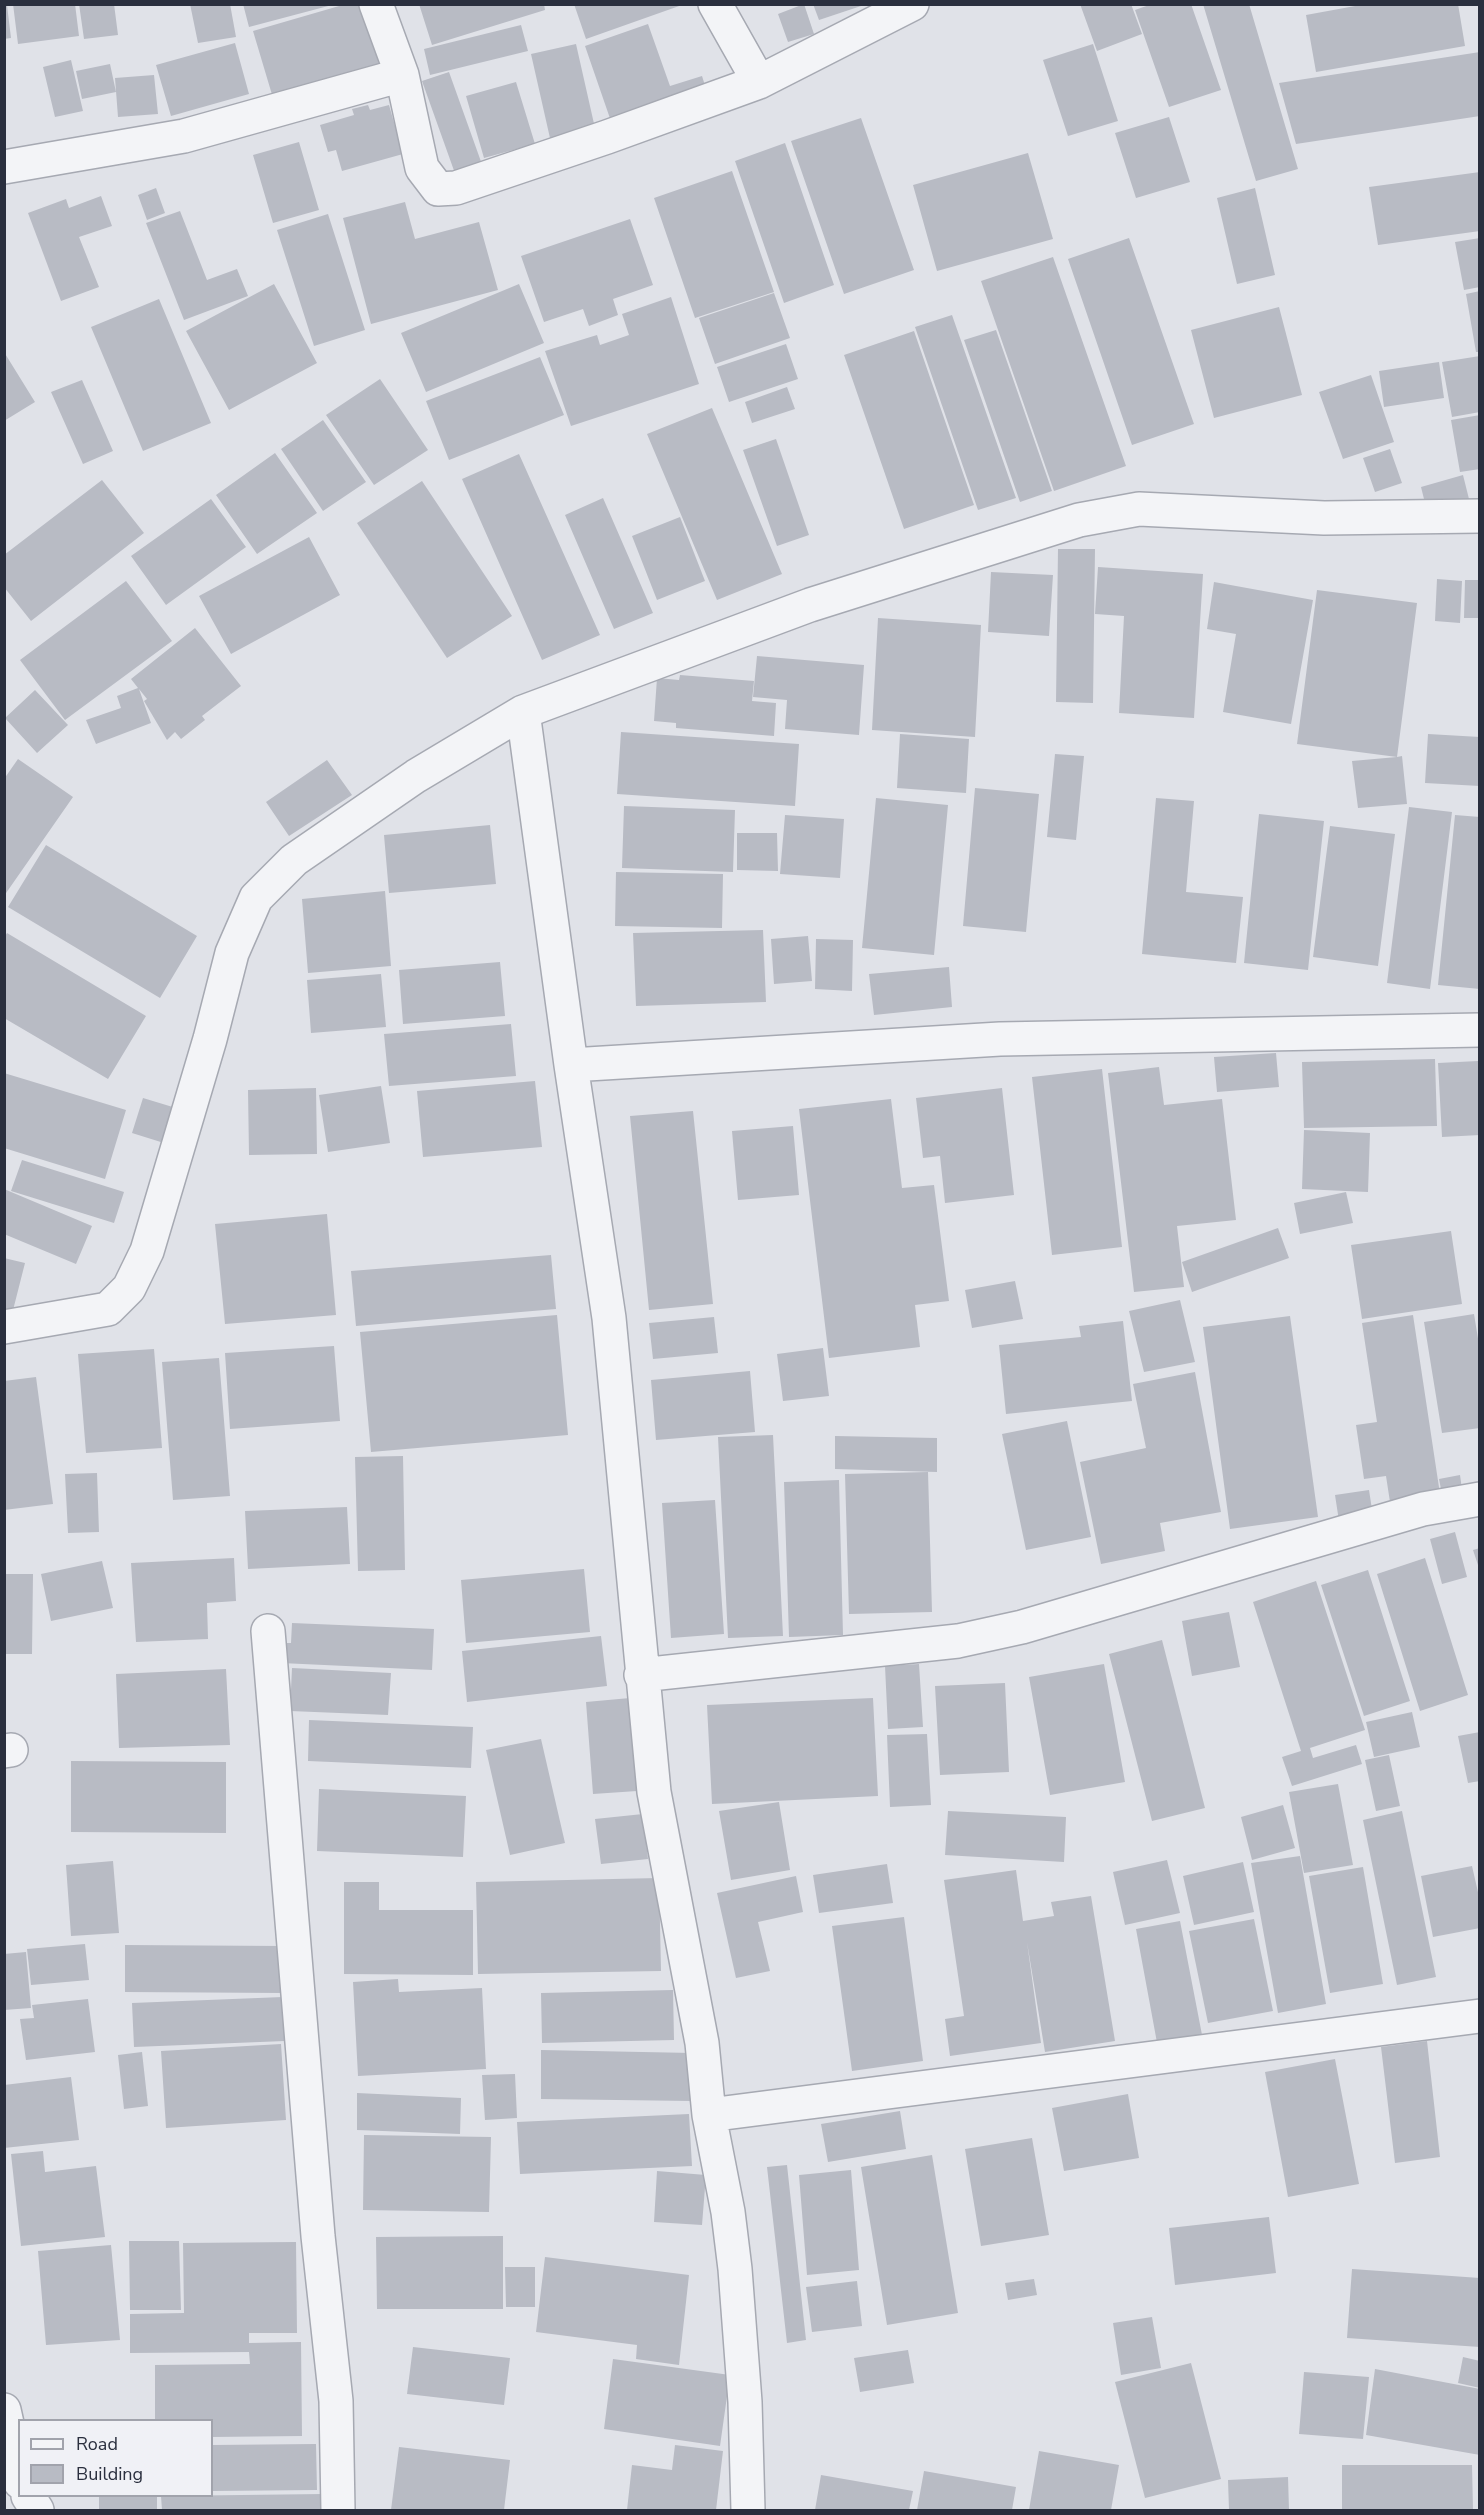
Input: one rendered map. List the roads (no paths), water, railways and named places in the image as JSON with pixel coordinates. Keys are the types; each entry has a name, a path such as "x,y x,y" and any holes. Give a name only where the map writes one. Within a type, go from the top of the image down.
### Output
{"street":[{"path":"376,4 402,75 422,168 438,189 456,188 759,82 912,4"},
{"path":"715,4 759,82"},
{"path":"4,167 184,136 402,75"},
{"path":"4,1327 108,1309 129,1288 147,1251 210,1039 232,953 256,898 294,860 416,776 523,712 810,605 1078,520 1140,509 1324,518 1479,516"},
{"path":"523,712 571,1065 609,1318 641,1675 654,1792 702,2043 709,2115 728,2212 735,2269 745,2402 748,2511"},
{"path":"571,1065 1000,1039 1479,1030"},
{"path":"641,1675 958,1641 1022,1627 1423,1509 1479,1499"},
{"path":"268,1631 318,2236 336,2401 338,2511"},
{"path":"709,2115 1479,2016"},
{"path":"4,2410 18,2473"},
{"path":"29,2497 37,2511"}]}
